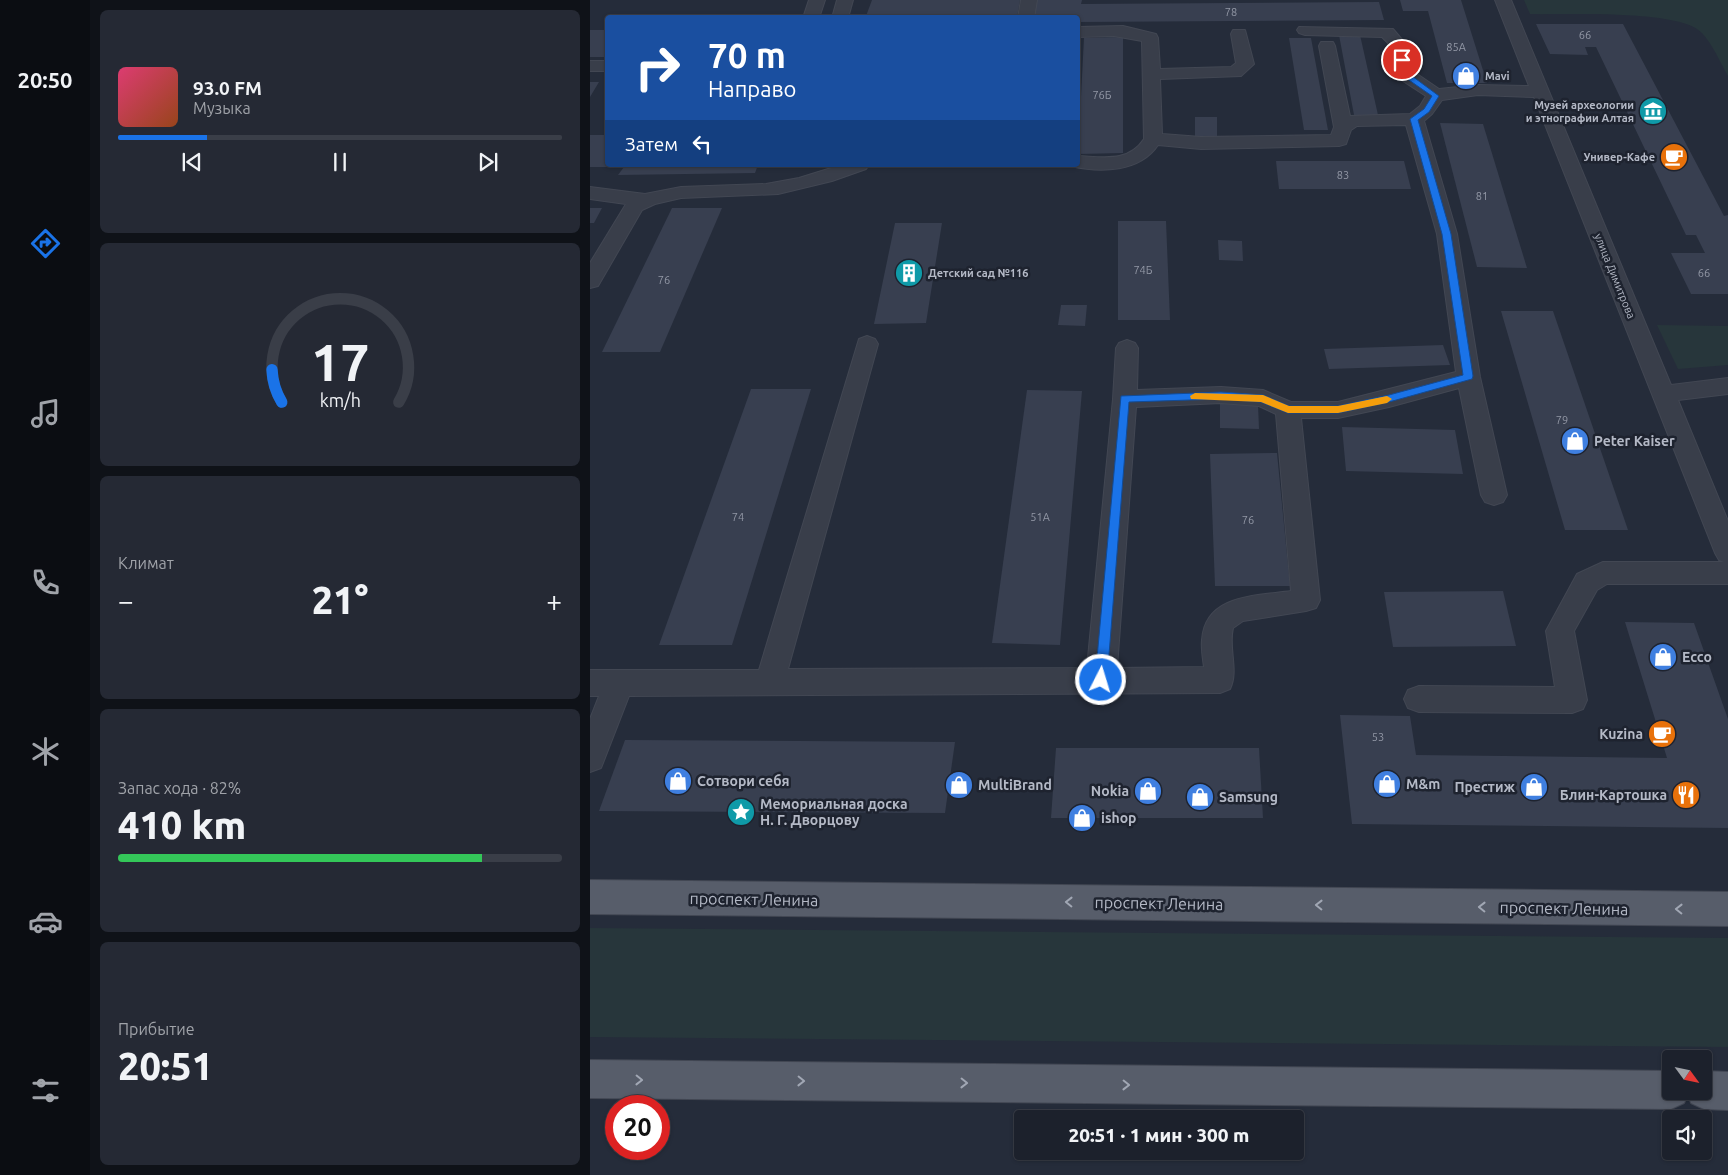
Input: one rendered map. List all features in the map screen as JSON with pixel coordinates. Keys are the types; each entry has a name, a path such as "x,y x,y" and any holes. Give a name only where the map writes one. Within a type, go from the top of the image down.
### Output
{"main road":[{"name":"проспект Ленина","path":"590,897 1728,909"},
{"path":"590,1079 1662,1090"},
{"path":"1712,1090 1728,1091"}],"street":[{"path":"812,15 817,0"},
{"path":"841,15 845,0"},
{"path":"1026,15 1029,0"},
{"name":"улица Димитрова","path":"1503,0 1728,553"},
{"path":"1305,30 1387,32 1396,42 1409,77 1436,96 1478,90 1540,92"},
{"path":"1080,32 1136,32 1150,38 1153,139 1146,152 1137,160 1126,162 1080,162"},
{"path":"1152,74 1235,72 1245,64 1239,34"},
{"path":"1153,139 1201,143 1339,140 1343,127 1327,46"},
{"path":"590,66 605,66"},
{"path":"1343,127 1353,121 1414,119 1426,110 1436,96"},
{"path":"1414,119 1446,234 1468,376 1494,495"},
{"path":"590,281 634,206 644,200 666,195 766,190 800,185 853,167"},
{"path":"590,193 644,200"},
{"path":"770,682 867,344"},
{"path":"1101,680 1125,399 1127,348"},
{"path":"1125,399 1221,395 1263,398 1288,410 1338,410 1389,399 1468,376"},
{"path":"1663,394 1728,386"},
{"path":"590,684 1220,680 1216,640 1220,622 1236,611 1306,600 1288,410"},
{"path":"1419,699 1572,700 1560,631 1587,582 1603,573 1728,573"},
{"path":"590,758 619,684"}],"shaded area":[{"path":"1524,0 1728,0 1728,76 1706,38 1690,25 1671,20 1621,15 1530,14"},
{"path":"1657,325 1728,326 1728,365 1678,369"},
{"path":"590,928 1728,938 1728,1047 590,1037"}],"building":[{"path":"872,0 1020,0 1018,15 866,15"},
{"path":"1034,0 1082,0 1081,4 1379,2 1384,20 1080,22 1080,15 1032,15"},
{"path":"1400,0 1461,0 1487,83 1447,83 1428,11 1403,11"},
{"path":"1536,24 1623,24 1724,216 1728,215 1728,294 1691,294 1671,253 1705,253 1696,235 1686,235 1596,47 1585,47 1588,55 1550,54"},
{"path":"590,30 605,30 605,57 590,57"},
{"path":"1339,35 1360,35 1378,115 1354,115"},
{"path":"1123,37 1123,153 1080,154 1084,38"},
{"path":"1289,38 1311,38 1328,130 1304,130"},
{"path":"590,82 599,82 590,97"},
{"path":"1195,117 1217,117 1217,136 1195,136"},
{"path":"1440,123 1483,124 1527,268 1477,267"},
{"path":"590,135 605,135 605,167 590,167"},
{"path":"1276,161 1404,161 1411,189 1279,189"},
{"path":"624,167 757,167 755,173 618,175"},
{"path":"590,208 602,208 594,223 590,223"},
{"path":"672,208 722,208 660,352 602,352"},
{"path":"1118,221 1166,221 1170,320 1118,320"},
{"name":"Детский сад №116","path":"895,223 942,223 926,323 874,324"},
{"path":"1218,240 1242,241 1243,261 1219,260"},
{"path":"1061,305 1087,305 1085,326 1058,325"},
{"path":"1501,311 1553,311 1628,530 1565,530"},
{"path":"1443,345 1450,365 1329,369 1324,349"},
{"path":"751,389 811,389 732,645 659,645"},
{"path":"1027,390 1082,391 1060,645 992,643"},
{"path":"1220,403 1258,404 1259,429 1220,428"},
{"path":"1342,427 1455,430 1463,474 1346,471"},
{"path":"1277,453 1290,586 1215,586 1210,454"},
{"path":"1503,591 1516,646 1393,647 1384,592"},
{"path":"1625,622 1694,623 1728,719 1728,828 1352,824 1340,715 1410,716 1416,755 1667,758"},
{"path":"625,740 955,742 945,813 599,811"},
{"path":"1056,748 1259,748 1263,818 1051,818"}],"slow traffic":[{"path":"1195,396 1221,395 1263,398 1288,410 1338,410 1387,399"}],"place":[{"name":"Mavi","path":"1466,76"},
{"name":"Музей археологии и этнографии Алтая","path":"1653,111"},
{"name":"Универ-Кафе","path":"1674,157"},
{"name":"Детский сад №116","path":"909,273"},
{"name":"Peter Kaiser","path":"1575,441"},
{"name":"Ecco","path":"1663,657"},
{"name":"Kuzina","path":"1662,734"},
{"name":"Сотвори себя","path":"678,781"},
{"name":"М&m","path":"1387,784"},
{"name":"MultiBrand","path":"959,785"},
{"name":"Престиж","path":"1534,787"},
{"name":"Nokia","path":"1148,791"},
{"name":"Блин-Картошка","path":"1686,795"},
{"name":"Samsung","path":"1200,797"},
{"name":"Мемориальная доска Н. Г. Дворцову","path":"741,812"},
{"name":"ishop","path":"1082,818"}],"route":[{"path":"1101,680 1125,399 1221,395 1263,398 1288,410 1338,410 1389,399 1468,376 1446,234 1414,119 1426,110 1436,96 1409,77 1402,60"}]}
